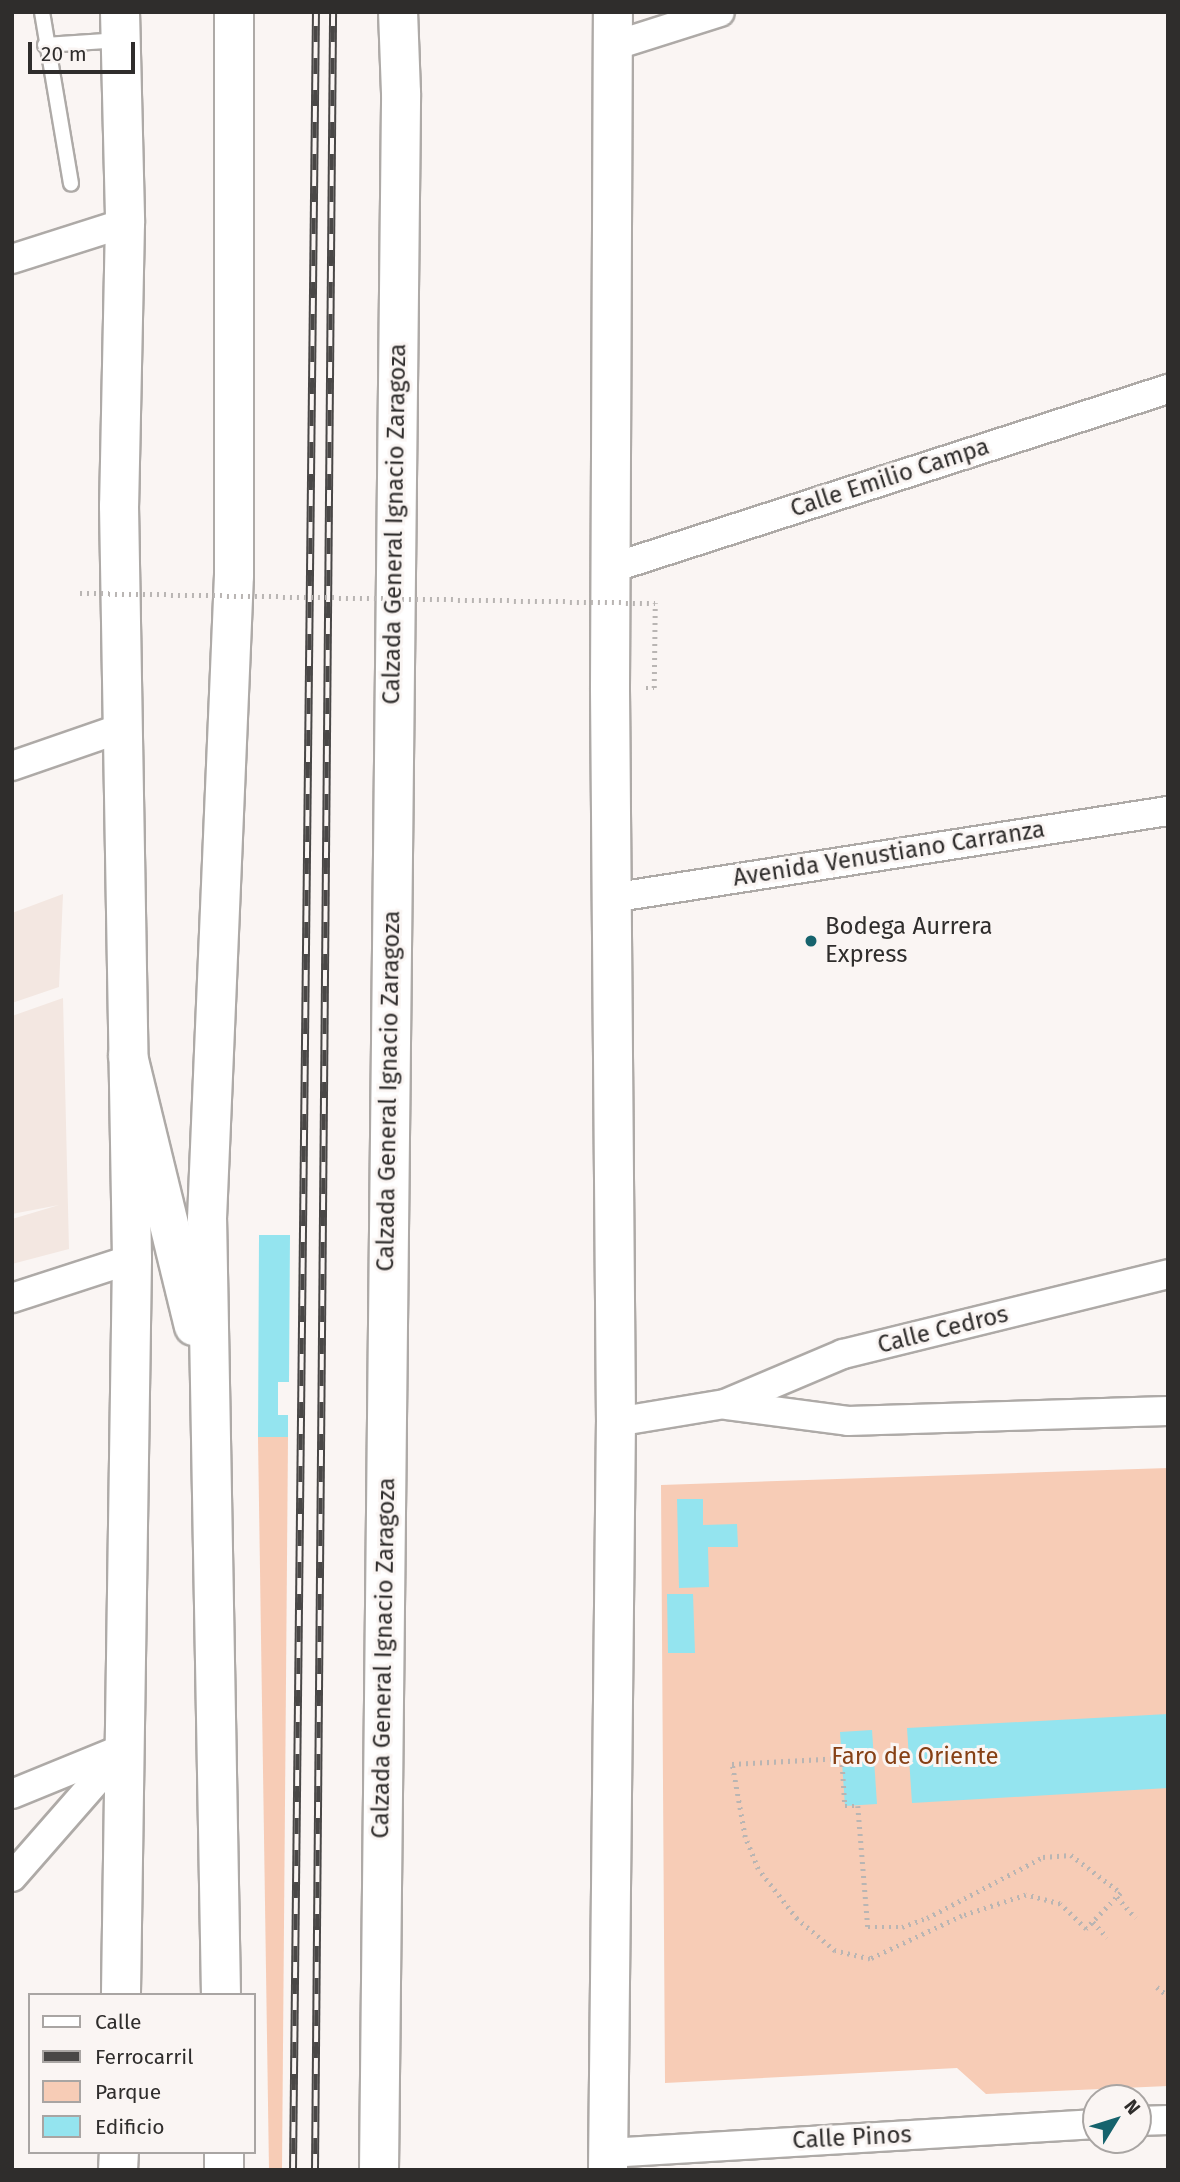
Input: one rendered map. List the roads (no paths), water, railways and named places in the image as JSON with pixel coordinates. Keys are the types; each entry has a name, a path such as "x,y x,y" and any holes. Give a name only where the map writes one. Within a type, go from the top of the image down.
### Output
{"main road":[{"path":"221,1993 207,1219 211,1058 234,576 234,12"},
{"name":"Calzada General Ignacio Zaragoza","path":"379,2170 401,93 398,12"},
{"path":"121,26 125,223 120,506 132,1259 121,1993"},
{"path":"608,2161 616,1422 611,898 613,29"},
{"path":"128,1056 212,1397"}],"street":[{"path":"613,29 720,12"},
{"path":"12,259 125,223"},
{"name":"Calle Emilio Campa","path":"612,568 1168,389"},
{"path":"12,766 122,729"},
{"name":"Avenida Venustiano Carranza","path":"611,898 1168,811"},
{"path":"12,1298 132,1259"},
{"name":"Calle Cedros","path":"616,1422 724,1404 843,1354 1168,1274"},
{"name":"Calle Cedros","path":"724,1404 848,1421 1168,1412"},
{"path":"12,1794 125,1748"},
{"path":"12,1877 125,1748"},
{"name":"Calle Pinos","path":"608,2161 1082,2125"}],"lane":[{"path":"41,12 71,184"},
{"path":"45,44 121,26"}],"railway":[{"path":"293,2170 316,12"},
{"path":"315,2170 333,12"}],"place":[{"name":"Bodega Aurrera Express","path":"811,941"}],"park label":[{"name":"Faro de Oriente","path":"915,1757"}]}
